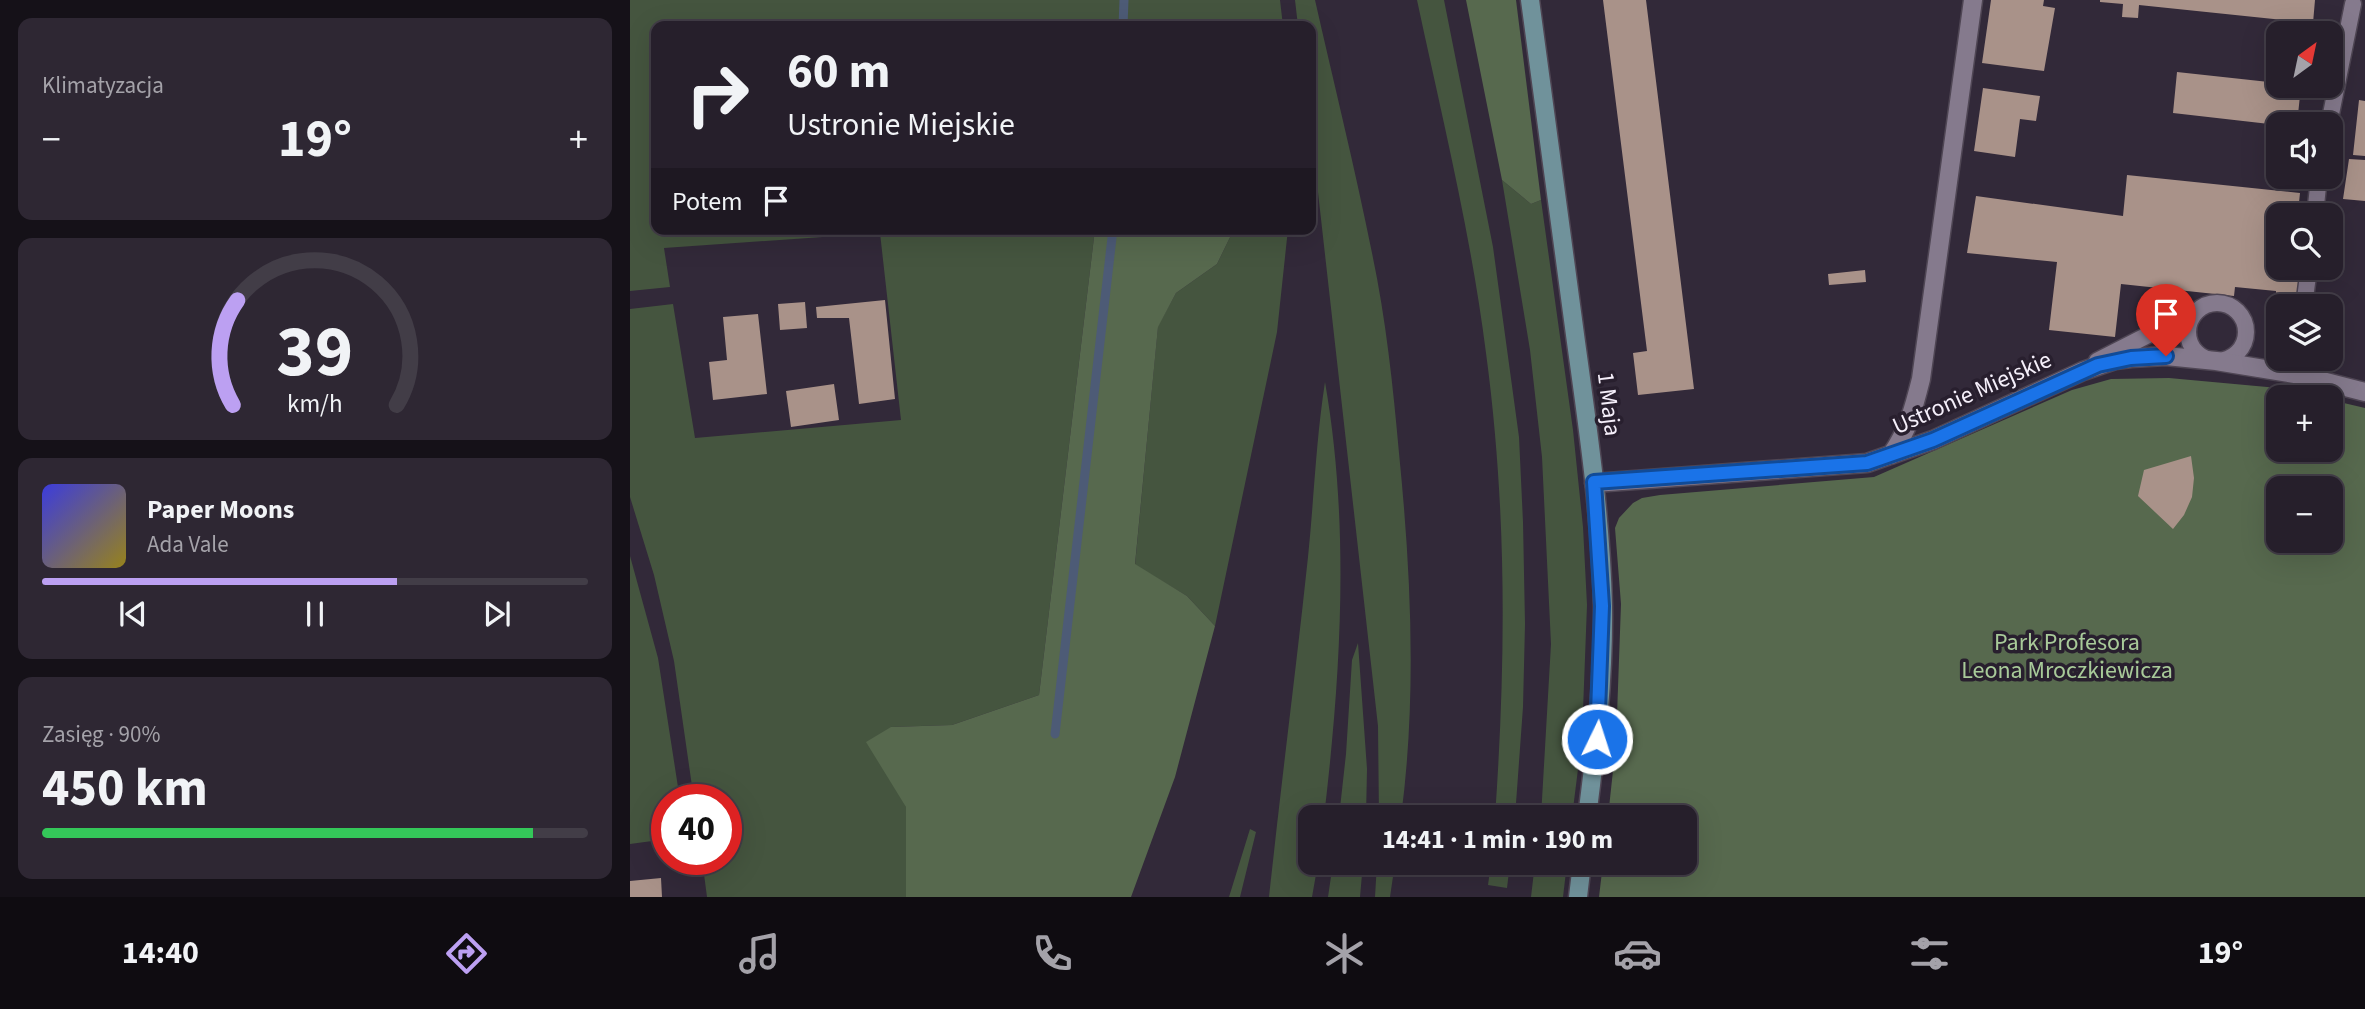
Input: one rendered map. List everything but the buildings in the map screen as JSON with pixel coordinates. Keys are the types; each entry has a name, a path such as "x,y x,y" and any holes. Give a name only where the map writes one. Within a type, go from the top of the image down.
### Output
{"street":[{"name":"1 Maja","path":"1530,0 1594,482 1602,619 1597,739 1589,805"},
{"path":"1891,455 1913,414 1921,379 1973,0"},
{"name":"Ustronie Miejskie","path":"1594,482 1867,463 1933,440 2098,365 2131,358 2166,356 2266,364"},
{"name":"Ustronie Miejskie","path":"2310,371 2365,391"},
{"path":"1578,897 1581,875"}],"lane":[{"path":"2331,112 2353,5"},
{"path":"2068,377 2212,303 2231,306 2243,320 2245,339 2241,348 2234,355 2216,361 2199,355 2192,347 2188,329 2195,312"}],"green space":[{"path":"630,0 1280,0 1282,21 651,21 651,235 851,235 664,248 670,287 630,291"},
{"path":"1295,0 1315,0 1377,278 1394,403 1409,589 1411,681 1402,805 1379,805 1378,726 1316,174 1316,21 1297,21"},
{"path":"1417,0 1444,0 1493,247 1519,437 1525,624 1523,707 1516,805 1496,805 1503,642 1498,470 1480,308"},
{"path":"1466,0 1516,0 1541,200 1531,204 1502,180"},
{"path":"1502,180 1531,204 1541,200 1573,430 1583,527 1587,605 1582,737 1574,805 1542,805 1551,644 1542,457 1530,350"},
{"path":"880,235 1094,235 1039,695 952,725 891,727 906,807 906,897 707,897 704,875 742,875 742,784 692,784 674,661 654,575 630,497 630,309 673,304 695,438 901,420"},
{"path":"1094,235 1231,235 1217,264 1176,293 1158,327 1135,564 1187,596 1215,626 1175,777 1131,897 906,897 906,807 866,742 891,727 952,725 1039,695"},
{"path":"1231,235 1287,235 1277,332 1215,626 1187,596 1135,565 1158,326 1176,293 1217,264"},
{"name":"Park Profesora Leona Mroczkiewicza","path":"2169,378 2266,387 2266,462 2343,462 2343,403 2365,408 2365,897 1599,897 1602,875 1697,875 1697,805 1609,805 1616,743 1621,604 1615,528 1619,518 1633,503 1642,498 1660,495 1874,477 2072,390 2111,379"},
{"path":"1325,382 1338,490 1340,545 1338,654 1330,763 1325,805 1298,805 1298,875 1316,875 1312,897 1269,897 1308,557"},
{"path":"630,556 658,658 678,784 651,784 651,841 630,844"},
{"path":"1358,643 1367,769 1366,805 1340,805 1352,660"},
{"path":"1250,829 1256,832 1240,897 1229,897"},
{"path":"1331,875 1362,875 1360,897 1328,897"},
{"path":"1376,875 1393,875 1390,897 1375,897"},
{"path":"1489,875 1509,875 1507,888 1488,885"},
{"path":"1534,875 1566,875 1563,897 1531,897"}],"waterway":[{"path":"1123,21 1124,0"},
{"path":"1055,734 1112,235"}],"route":[{"path":"1597,739 1602,606 1594,482 1867,463 1933,440 2098,365 2115,360 2166,356"}]}
